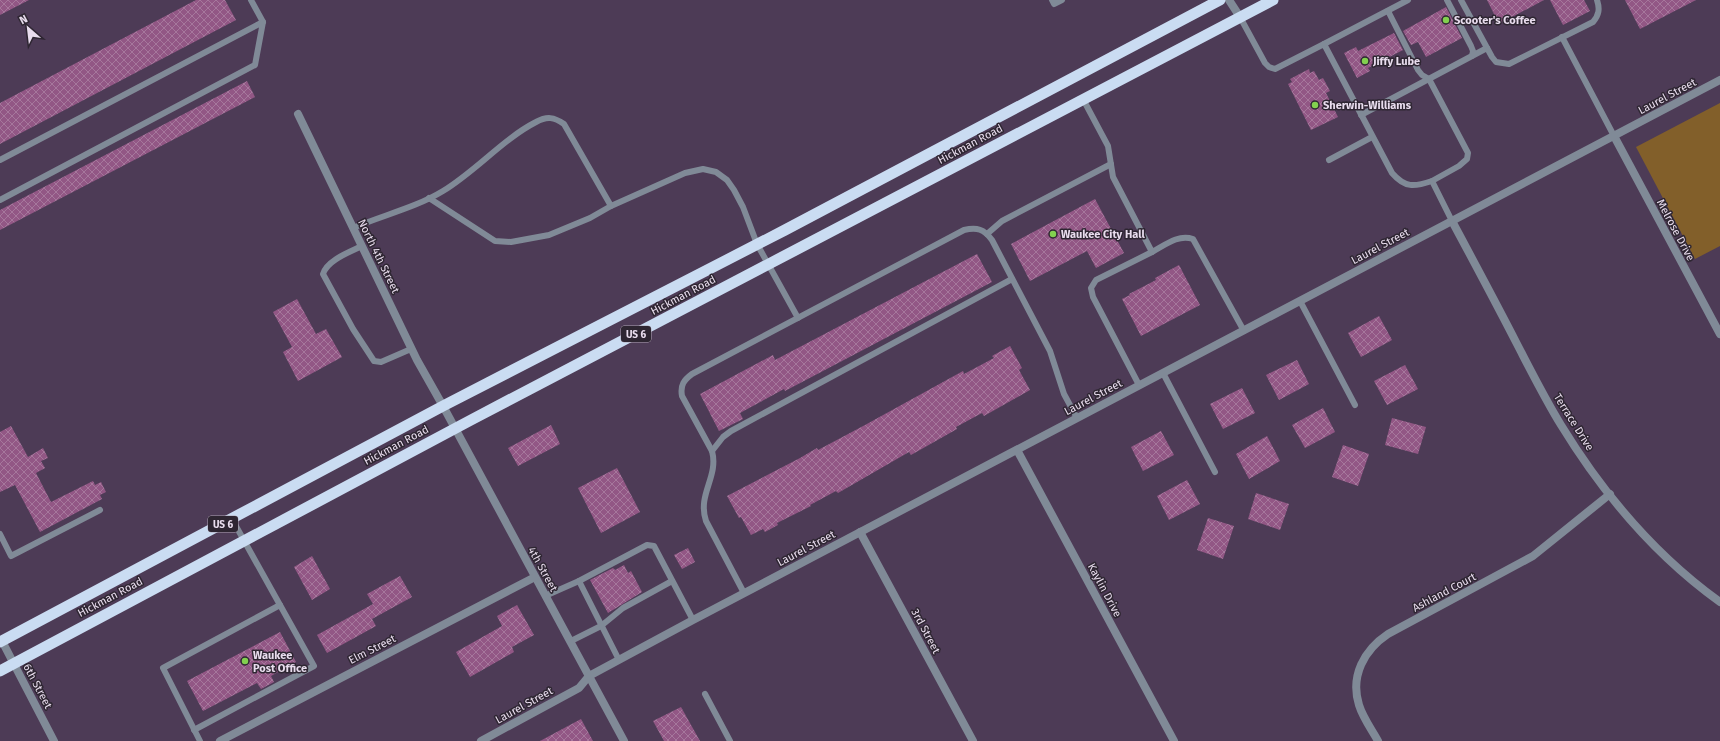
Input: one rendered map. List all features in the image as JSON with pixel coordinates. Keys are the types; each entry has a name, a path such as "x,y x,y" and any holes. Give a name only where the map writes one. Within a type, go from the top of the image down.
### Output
{"highway":[{"name":"Hickman Road","path":"1,640 444,406 757,244 1220,0"},
{"name":"Hickman Road","path":"0,670 455,429 1273,0"}],"street":[{"path":"1229,0 1240,17"},
{"name":"Laurel Street","path":"481,741 578,688 589,676 693,620 1720,80"},
{"name":"North 4th Street","path":"298,114 412,349 444,406"},
{"name":"Melrose Drive","path":"1614,136 1720,334"},
{"name":"Terrace Drive","path":"1452,221 1561,424 1587,464 1638,528 1676,565 1720,602"},
{"name":"4th Street","path":"444,406 624,741"},
{"name":"Kaylin Drive","path":"1017,450 1174,741"},
{"name":"Ashland Court","path":"1378,741 1359,705 1356,691 1357,676 1362,661 1377,641 1534,556 1610,494"},
{"name":"3rd Street","path":"860,532 973,741"},
{"name":"Elm Street","path":"220,741 535,577"},
{"name":"6th Street","path":"1,640 54,741"}],"lane":[{"path":"0,200 255,65 263,22 251,0"},
{"path":"1052,0 1054,4 1062,0"},
{"path":"1240,17 1265,63 1269,68 1275,69 1408,0"},
{"path":"1447,0 1471,46 1473,51 1472,56"},
{"path":"1461,0 1496,62 1509,64 1593,22 1599,9 1597,0"},
{"path":"1324,44 1372,137 1392,173 1399,182 1410,185 1419,185 1432,181 1459,166 1468,159 1468,153 1429,79 1422,75 1418,70 1388,11"},
{"path":"0,160 263,22"},
{"path":"1562,38 1614,136"},
{"path":"1361,115 1487,48"},
{"path":"1083,100 1108,146 1113,177 1152,252"},
{"path":"353,228 400,211 444,191 536,122 548,117 555,118 564,124 611,206"},
{"path":"1329,160 1372,137"},
{"path":"987,234 1002,221 1111,164"},
{"path":"429,198 495,241 511,242 549,235 590,218 611,206 685,173 703,169 716,172 726,180 734,190 743,207 757,244 770,264 798,318"},
{"path":"1432,181 1452,221"},
{"path":"744,593 706,521 703,505 713,469 714,458 712,451 682,396 682,384 692,374 964,230 973,228 980,229 987,234 1050,351 1064,394 1077,418"},
{"path":"1139,385 1093,297 1091,288 1096,280 1179,238 1186,237 1193,239 1244,330"},
{"path":"362,246 333,262 324,270 323,274 353,329 374,361 381,362 412,349"},
{"path":"712,451 723,437 731,431 1012,279"},
{"path":"1300,301 1355,405"},
{"path":"1163,373 1215,472"},
{"path":"0,534 11,556 100,510"},
{"path":"194,730 314,666 232,519"},
{"path":"545,596 647,545 654,546 693,620"},
{"path":"579,580 619,660"},
{"path":"570,640 602,626 623,608 672,581"},
{"path":"200,741 163,668 280,605"},
{"path":"705,694 730,741"}],"shaded area":[{"path":"1720,103 1720,246 1695,259 1636,147"}],"building":[{"path":"0,0 29,0 0,15"},
{"path":"196,0 225,0 236,20 0,144 0,103"},
{"path":"1487,0 1544,0 1499,24"},
{"path":"1550,0 1584,0 1590,11 1563,25"},
{"path":"1625,0 1696,0 1640,29"},
{"path":"1446,7 1462,38 1426,57 1418,42 1411,45 1403,31"},
{"name":"Jiffy Lube","path":"1394,33 1403,50 1368,68 1370,71 1357,78 1344,53 1356,47 1358,51"},
{"name":"Sherwin-Williams","path":"1309,69 1310,73 1314,71 1319,80 1323,78 1330,91 1326,93 1338,117 1311,130 1288,84 1292,82 1290,79"},
{"path":"247,81 255,97 0,230 0,210"},
{"path":"1095,199 1124,253 1096,268 1087,251 1030,281 1011,244"},
{"path":"977,254 992,282 785,391 784,389 740,413 743,419 719,431 700,394 773,355 775,360"},
{"path":"1179,265 1200,305 1141,336 1122,299"},
{"path":"297,299 316,334 326,329 342,357 298,381 283,352 292,347 273,312"},
{"path":"1379,316 1392,340 1361,357 1348,333"},
{"path":"1010,346 1022,368 1019,370 1030,390 984,416 982,413 956,427 957,429 911,455 909,452 838,493 836,491 810,505 811,506 777,523 778,525 765,532 763,529 751,535 741,517 739,518 727,496 817,448 818,450 963,371 964,374 994,358 992,356"},
{"path":"1297,360 1309,384 1279,400 1266,375"},
{"path":"1405,365 1418,389 1387,405 1374,381"},
{"path":"1242,388 1255,413 1223,429 1210,404"},
{"path":"1323,408 1335,432 1305,448 1292,425"},
{"path":"1392,418 1426,427 1418,454 1385,445"},
{"path":"551,425 560,444 518,466 508,448"},
{"path":"11,426 28,457 43,448 48,458 41,461 45,468 36,473 51,502 93,481 95,485 101,482 106,492 100,495 102,499 40,532 15,485 0,492 0,432"},
{"path":"1161,431 1174,455 1143,471 1131,447"},
{"path":"1267,436 1280,461 1249,479 1236,454"},
{"path":"1343,445 1369,454 1358,486 1332,477"},
{"path":"617,468 640,512 601,533 578,488"},
{"path":"1187,480 1200,504 1169,520 1157,496"},
{"path":"1256,493 1289,504 1280,530 1248,519"},
{"path":"1208,518 1234,526 1223,559 1197,550"},
{"path":"688,548 695,562 682,569 674,555"},
{"path":"312,556 330,589 312,600 294,567"},
{"path":"624,565 628,573 631,571 642,592 608,613 590,580 613,568 615,570"},
{"path":"400,576 412,597 372,619 376,626 327,653 317,635 373,604 367,594"},
{"path":"517,605 534,635 512,647 514,652 470,677 456,652 502,626 497,616"},
{"path":"280,632 296,662 271,676 274,682 261,689 257,683 203,711 187,681"},
{"path":"681,707 700,741 664,741 653,721"},
{"path":"581,719 593,741 540,741"}],"place":[{"name":"Scooter's Coffee","path":"1446,20"},
{"name":"Jiffy Lube","path":"1365,61"},
{"name":"Sherwin-Williams","path":"1315,105"},
{"name":"Waukee City Hall","path":"1053,234"},
{"name":"Waukee Post Office","path":"245,661"}]}
